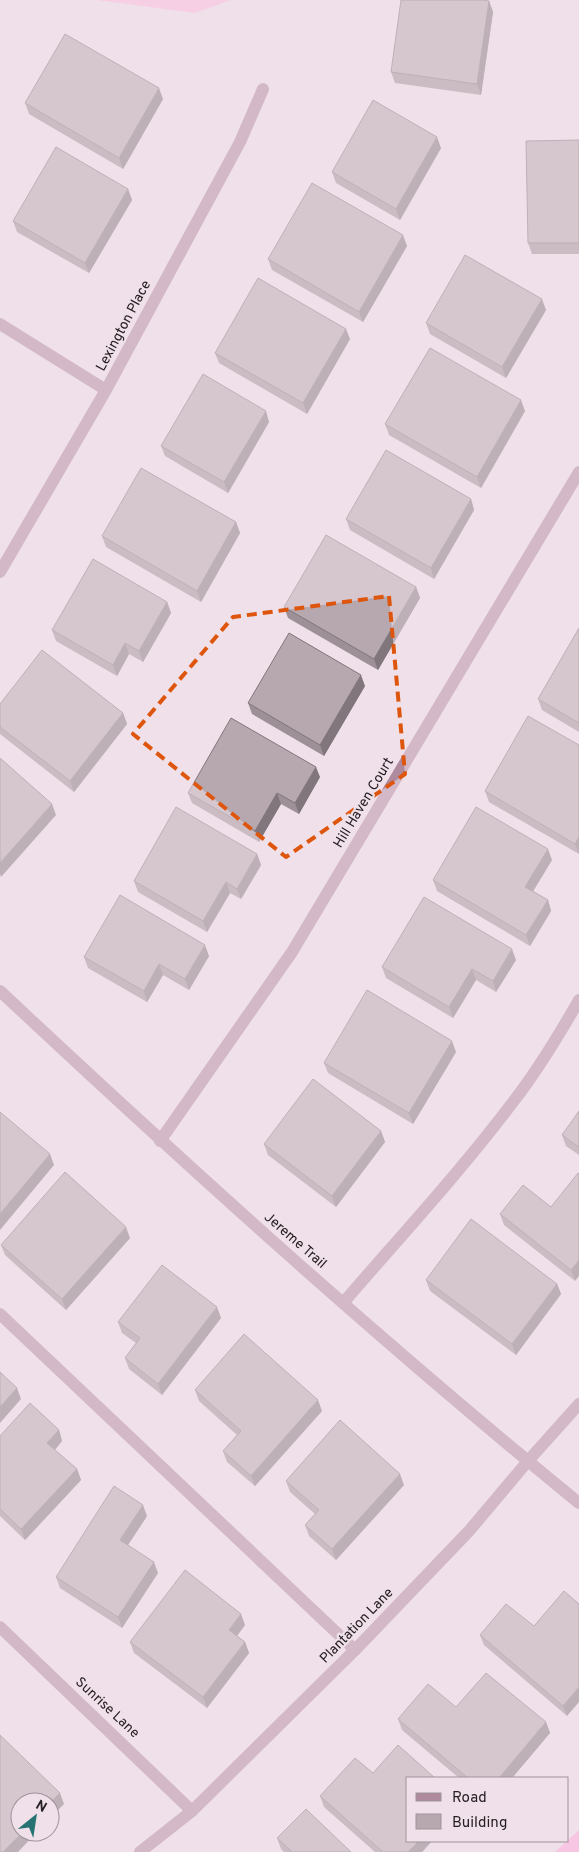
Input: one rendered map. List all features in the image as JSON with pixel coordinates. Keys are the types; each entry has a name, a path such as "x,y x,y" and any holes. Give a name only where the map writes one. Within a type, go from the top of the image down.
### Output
{"street":[{"name":"Lexington Place","path":"0,572 106,390 240,142 263,89"},
{"path":"0,324 106,390"},
{"name":"Hill Haven Court","path":"160,1141 292,952 579,472"},
{"name":"Jereme Trail","path":"0,991 160,1141 342,1303 579,1503"},
{"path":"342,1303 466,1161 514,1101 554,1043 579,1000"},
{"path":"0,1314 355,1650"},
{"name":"Plantation Lane","path":"140,1852 192,1811 355,1650 469,1532 528,1461 579,1404"},
{"name":"Sunrise Lane","path":"0,1627 192,1811"}],"highlighted area":[{"path":"389,596 405,774 286,857 133,734 233,617"}],"shaded area":[{"path":"97,0 231,0 195,13"},
{"path":"579,1830 579,1852 555,1852 566,1842 569,1842 569,1839"}],"building":[{"path":"401,0 489,1 477,84 391,72"},
{"path":"65,34 159,88 119,158 25,103"},
{"path":"373,100 437,137 396,209 332,172"},
{"path":"579,140 579,243 528,243 526,141"},
{"path":"56,147 128,189 85,263 13,221"},
{"path":"312,183 403,235 359,312 268,259"},
{"path":"465,255 542,299 502,367 426,323"},
{"path":"258,278 346,329 303,403 215,353"},
{"path":"430,348 521,400 477,477 385,424"},
{"path":"203,374 266,411 224,482 161,446"},
{"path":"386,450 471,499 431,568 346,519"},
{"path":"141,468 236,522 197,591 102,536"},
{"path":"326,535 416,587 374,659 284,607"},
{"path":"93,559 167,602 139,651 125,643 113,665 52,630"},
{"path":"579,628 579,723 538,699"},
{"path":"289,633 361,675 320,745 248,703"},
{"path":"42,650 123,713 70,781 0,727 0,704"},
{"path":"528,716 579,745 579,837 575,844 485,791"},
{"path":"231,718 316,767 295,803 277,793 255,831 188,793"},
{"path":"0,758 52,804 0,863"},
{"path":"176,807 257,854 237,889 226,882 203,921 134,881"},
{"path":"476,807 548,849 525,887 548,900 526,935 433,880"},
{"path":"120,895 205,945 185,979 159,964 144,991 84,957"},
{"path":"424,897 512,949 493,981 472,969 449,1007 382,967"},
{"path":"367,990 452,1041 409,1113 324,1063"},
{"path":"313,1079 381,1131 332,1196 264,1144"},
{"path":"579,1111 579,1147 562,1135"},
{"path":"0,1112 50,1154 0,1214"},
{"path":"65,1172 126,1227 62,1299 1,1245"},
{"path":"578,1173 579,1260 571,1270 500,1214 523,1185 551,1207"},
{"path":"471,1219 557,1284 512,1344 426,1280"},
{"path":"162,1265 217,1307 158,1384 125,1358 140,1338 118,1322"},
{"path":"244,1334 318,1400 251,1476 223,1451 241,1431 195,1390"},
{"path":"0,1372 17,1388 0,1407"},
{"path":"30,1403 59,1430 47,1443 77,1469 21,1529 0,1509 0,1436"},
{"path":"340,1420 400,1474 332,1549 305,1525 319,1510 286,1481"},
{"path":"114,1486 143,1505 120,1540 154,1562 118,1617 56,1577"},
{"path":"185,1570 241,1614 229,1630 245,1642 203,1697 130,1642"},
{"path":"564,1591 579,1604 579,1687 563,1706 480,1635 506,1604 534,1626"},
{"path":"486,1673 546,1722 500,1777 467,1777 398,1719 428,1684 456,1707"},
{"path":"0,1735 59,1792 10,1792 10,1842 13,1842 3,1852 0,1852"},
{"path":"398,1745 434,1777 406,1777 406,1842 418,1842 408,1852 383,1852 320,1796 355,1758 373,1773"},
{"path":"306,1809 351,1852 292,1852 277,1838"}]}
